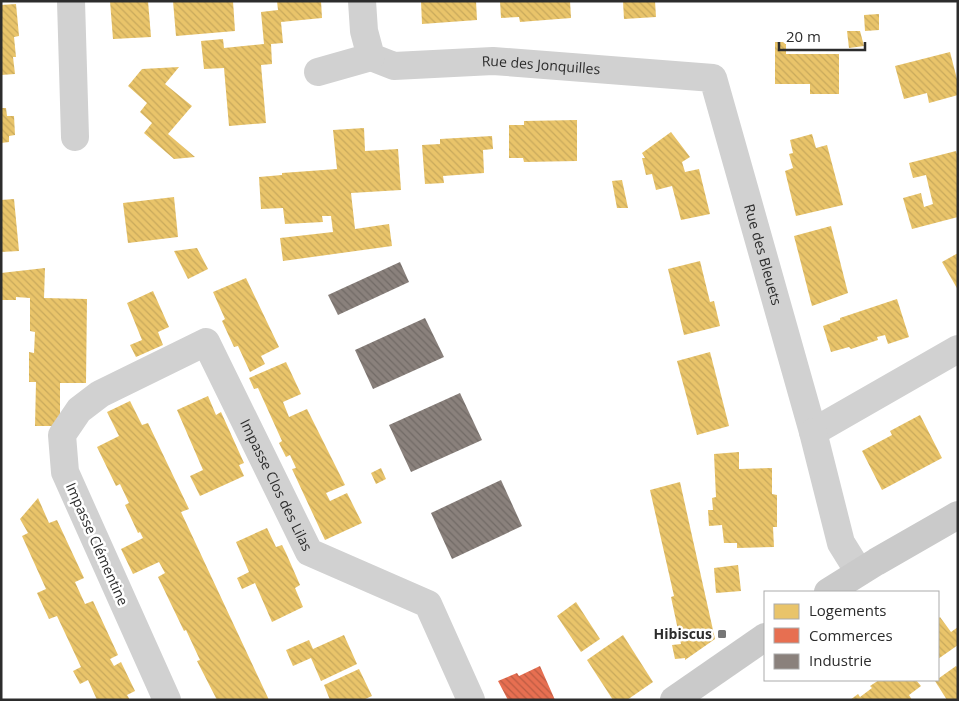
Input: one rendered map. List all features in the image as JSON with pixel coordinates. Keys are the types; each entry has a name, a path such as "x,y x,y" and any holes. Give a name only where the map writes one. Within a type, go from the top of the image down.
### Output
{"street":[{"path":"71,1 75,137"},
{"path":"318,72 371,58 364,31 362,1"},
{"name":"Rue des Jonquilles","path":"371,58 394,66 493,61 714,78"},
{"name":"Rue des Bleuets","path":"714,78 841,543 859,572"},
{"name":"Impasse Clémentine","path":"167,700 65,472 62,435 78,410 100,394 206,342"},
{"name":"Impasse Clos des Lilas","path":"206,342 309,552 428,604 471,700"},
{"path":"812,432 958,349"},
{"path":"830,591 958,515"},
{"path":"674,700 764,638"}],"building: Logements":[{"path":"110,1 148,1 151,37 113,39"},
{"path":"173,1 233,1 235,31 176,36"},
{"path":"277,1 321,1 322,18 281,22 283,43 271,44 272,64 261,65 266,123 229,126 224,68 204,69 201,41 223,39 224,48 264,44 261,12 278,10"},
{"path":"421,1 476,1 477,20 422,24"},
{"path":"500,1 570,1 571,18 520,22 519,17 501,18"},
{"path":"623,1 655,1 656,17 624,19"},
{"path":"16,4 19,36 14,37 16,57 13,57 15,74 1,75 1,5"},
{"path":"879,14 879,30 865,31 864,15"},
{"path":"847,31 860,31 864,46 849,48"},
{"path":"775,42 786,42 786,54 839,54 839,94 810,94 810,84 775,84"},
{"path":"950,52 958,83 958,95 929,103 927,93 904,99 895,66"},
{"path":"179,67 165,84 192,106 168,134 195,157 174,159 144,133 152,123 140,112 147,103 128,86 142,69"},
{"path":"1,108 6,108 7,116 14,116 15,135 9,136 9,142 1,143"},
{"path":"577,120 577,161 524,162 523,158 509,158 509,125 524,125 524,121"},
{"path":"364,128 365,151 398,149 401,190 351,193 355,229 389,224 392,246 283,261 280,238 333,232 331,216 322,216 323,222 285,224 283,208 261,209 259,177 282,175 282,173 337,169 333,130"},
{"path":"671,132 690,157 682,162 685,172 699,169 710,214 681,220 672,186 656,190 652,174 646,175 642,158 645,158 642,153"},
{"path":"812,134 816,148 827,145 843,205 796,216 785,171 793,168 789,154 793,153 790,140"},
{"path":"492,136 493,149 483,150 484,173 443,176 444,183 425,184 422,145 440,144 440,139"},
{"path":"956,151 958,157 958,217 912,229 903,198 921,193 924,207 933,204 926,175 913,178 909,163"},
{"path":"622,180 628,208 617,208 612,181"},
{"path":"174,197 178,237 128,243 123,203"},
{"path":"14,199 19,251 1,252 1,200"},
{"path":"831,226 848,293 812,306 794,236"},
{"path":"197,248 208,269 188,279 174,251"},
{"path":"958,253 958,290 942,262"},
{"path":"700,261 710,302 714,301 720,326 684,335 668,269"},
{"path":"45,268 44,298 87,299 86,383 60,383 60,426 35,426 36,382 29,382 29,352 34,353 35,332 30,331 30,298 16,297 16,300 1,300 1,273"},
{"path":"246,278 279,347 261,356 265,364 250,372 238,346 234,347 222,321 225,319 213,292"},
{"path":"153,291 169,327 158,332 163,345 136,357 130,345 142,340 127,303"},
{"path":"897,299 909,337 888,344 885,335 877,337 878,340 851,349 849,347 831,352 823,326 840,320 840,318"},
{"path":"710,352 729,426 697,435 677,361"},
{"path":"286,362 301,394 283,402 289,417 307,409 345,485 326,493 330,501 347,493 362,523 325,540 292,469 296,468 290,455 286,457 279,443 282,441 258,388 254,389 249,378"},
{"path":"208,396 216,415 221,412 244,463 239,465 244,476 200,496 190,476 203,470 177,410"},
{"path":"130,401 142,425 148,423 189,509 181,512 269,700 217,700 197,661 200,660 186,630 184,631 158,577 165,573 159,562 133,574 121,549 143,538 140,532 138,533 125,505 129,503 120,484 116,486 97,447 119,436 107,412"},
{"path":"920,415 942,458 882,490 862,451 892,435 890,431"},
{"path":"739,452 739,469 772,468 772,494 777,495 777,527 773,527 774,547 737,548 737,543 724,543 722,525 709,526 708,510 713,510 712,498 716,497 714,454"},
{"path":"381,468 386,479 376,484 371,473"},
{"path":"680,482 715,639 685,660 685,658 675,659 672,645 681,644 671,597 674,596 650,490"},
{"path":"38,498 49,523 57,520 84,578 75,582 85,604 93,601 118,655 110,659 114,666 121,662 135,691 127,695 130,700 97,700 88,680 80,684 73,671 81,667 57,616 49,619 37,593 46,589 22,536 28,533 20,519"},
{"path":"267,528 276,547 282,545 286,553 300,585 295,588 303,607 272,622 255,583 242,589 237,578 249,572 236,542"},
{"path":"738,565 741,591 716,593 714,568"},
{"path":"576,602 600,639 581,652 557,616"},
{"path":"939,618 951,632 958,627 958,645 939,658"},
{"path":"344,635 357,664 321,681 311,658 293,666 286,650 309,640 313,649"},
{"path":"623,635 653,682 627,700 613,700 587,660"},
{"path":"956,666 958,668 958,700 947,700 935,681 939,681 939,678"},
{"path":"359,669 372,696 363,700 330,700 324,685"},
{"path":"878,681 917,681 921,686 909,695 912,700 850,700 858,694 860,697 872,688 870,686"}],"building: Commerces":[{"path":"540,666 555,700 508,700 498,681 517,673 519,676"}],"building: Industrie":[{"path":"400,262 409,282 338,315 328,295"},
{"path":"425,318 444,357 373,389 355,350"},
{"path":"460,393 482,440 411,472 389,425"},
{"path":"501,480 522,526 452,559 431,513"}],"place":[{"name":"Hibiscus","path":"722,634"}]}
